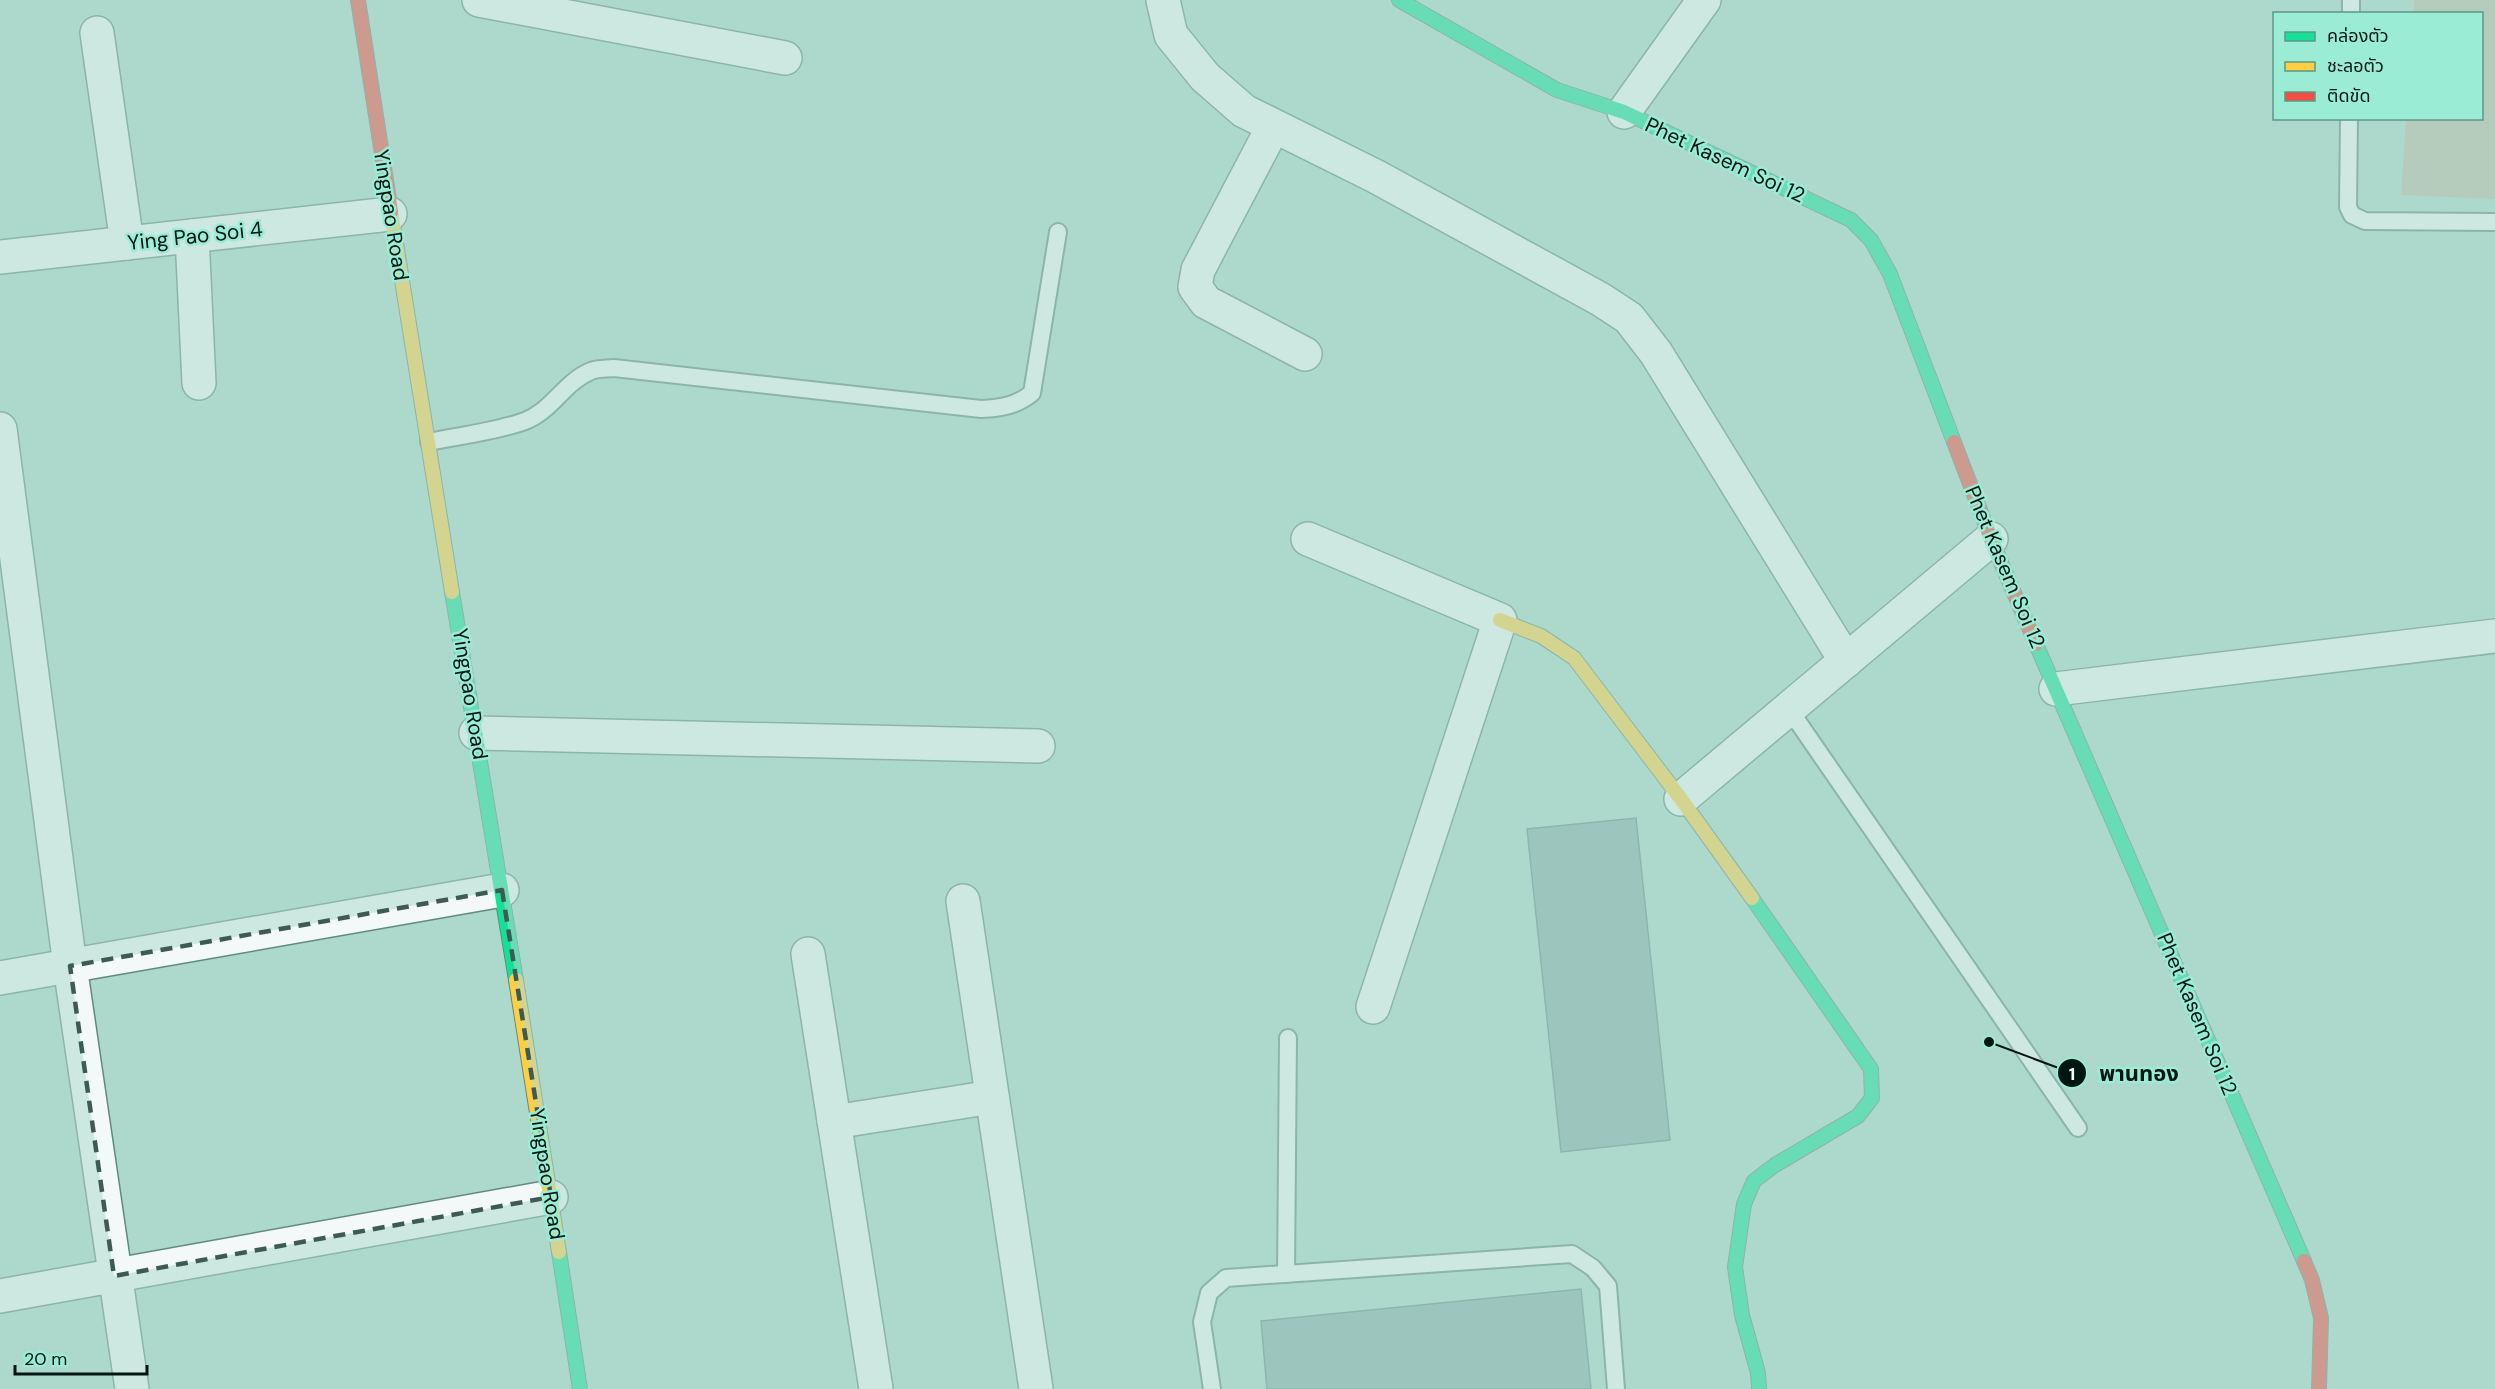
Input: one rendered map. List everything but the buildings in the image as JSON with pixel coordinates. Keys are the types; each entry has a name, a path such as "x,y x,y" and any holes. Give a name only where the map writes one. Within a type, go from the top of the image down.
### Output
{"street":[{"name":"Yingpao Road","path":"358,0 390,214 502,890 580,1389"},
{"path":"479,0 785,58"},
{"path":"1163,0 1171,35 1205,77 1244,111 1376,176 1600,299 1629,318 1656,353 1846,661"},
{"name":"Phet Kasem Soi 12","path":"1399,0 1557,90 1624,112 1851,220 1871,240 1890,274 1991,539 2312,1280 2321,1318 2319,1389"},
{"path":"1624,112 1704,0"},
{"path":"97,33 127,243"},
{"path":"1273,127 1198,270 1195,287 1206,302 1305,354"},
{"name":"Ying Pao Soi 4","path":"0,257 390,214"},
{"path":"192,236 199,383"},
{"path":"0,429 70,966 132,1389"},
{"path":"1308,539 1541,636 1574,658 1681,799 1825,1000 1871,1069 1872,1098 1858,1116 1775,1165 1754,1181 1744,1204 1735,1267 1742,1315 1758,1373 1758,1389"},
{"path":"1681,799 1991,539"},
{"path":"1373,1007 1500,620"},
{"path":"2056,689 2495,636"},
{"path":"476,733 1038,746"},
{"path":"0,978 502,890"},
{"path":"963,901 1036,1389"},
{"path":"808,954 876,1389"},
{"path":"834,1122 992,1097"},
{"path":"0,1296 551,1197"}],"lane":[{"path":"2349,120 2348,207 2352,215 2365,221 2495,222"},
{"path":"429,442 525,421 544,411 560,393 594,369 614,368 981,409 1007,407 1023,401 1032,393 1058,232"},
{"path":"1789,709 2078,1128"},
{"path":"1286,1274 1288,1038"},
{"path":"1212,1389 1202,1322 1209,1293 1226,1278 1572,1254 1593,1268 1608,1286 1616,1389"}],"highlighted area":[{"path":"502,890 551,1197 114,1276 70,966"}],"shaded area":[{"path":"2414,0 2495,0 2495,199 2401,195 2406,120 2483,120 2483,12 2413,12"}],"traffic: fast":[{"path":"1399,0 1557,90 1624,112 1851,220 1871,240 1890,274 1954,442"},
{"path":"452,592 516,980"},
{"path":"2036,644 2304,1261"},
{"path":"1752,898 1871,1069 1872,1098 1858,1116 1775,1165 1754,1181 1744,1204 1735,1267 1742,1315 1758,1373 1759,1389"},
{"path":"559,1252 580,1389"}],"traffic: slow":[{"path":"391,212 452,592"},
{"path":"1500,620 1541,636 1574,658 1681,799 1752,898"},
{"path":"516,980 559,1252"}],"traffic: jam":[{"path":"358,0 391,212"},
{"path":"1954,442 1991,539 2036,644"},
{"path":"2304,1261 2312,1280 2321,1318 2319,1389"}],"place":[{"name":"พานทอง","path":"1989,1042"}]}
